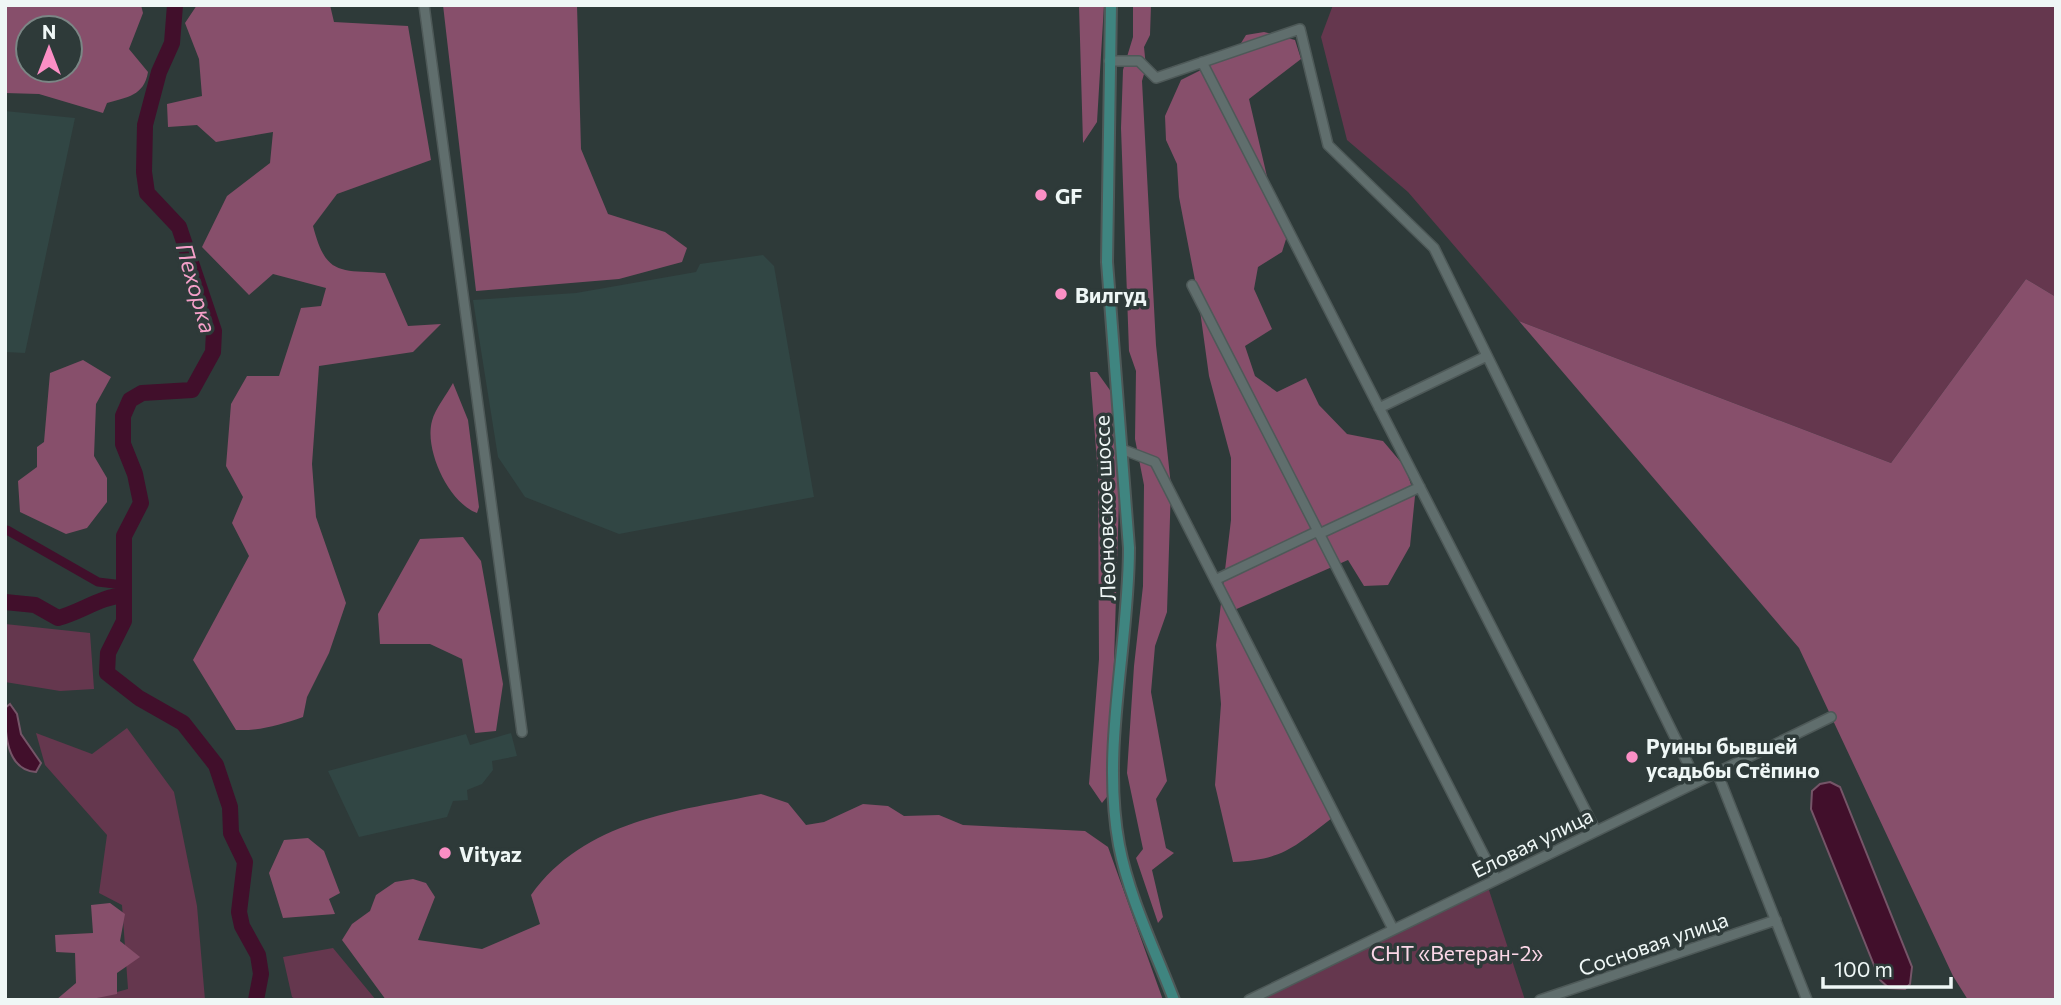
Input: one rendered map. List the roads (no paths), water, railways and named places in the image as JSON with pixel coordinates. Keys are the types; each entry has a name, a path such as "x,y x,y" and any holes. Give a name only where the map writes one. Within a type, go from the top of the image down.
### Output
{"main road":[{"name":"Леоновское шоссе","path":"1111,5 1107,262 1124,450 1129,587 1115,742 1117,827 1129,880 1174,1000"}],"street":[{"path":"424,5 522,732"},
{"path":"1109,61 1139,61 1156,78 1300,29 1328,145 1434,248 1698,782"},
{"path":"1202,62 1596,831"},
{"path":"1192,285 1496,879"},
{"path":"1379,408 1487,356"},
{"path":"1124,450 1155,462 1394,929"},
{"path":"1215,580 1420,486"},
{"name":"Еловая улица","path":"1249,1000 1831,717"},
{"path":"1717,772 1807,1000"},
{"name":"Сосновая улица","path":"1540,1000 1776,920"}],"waterway":[{"name":"Пехорка","path":"175,5 172,43 159,72 145,125 144,172 147,193 179,227 214,331 213,352 192,390 142,393 130,400 123,416 123,444 135,474 141,503 124,536 124,621 108,653 107,673 139,698 183,723 216,765 230,807 231,833 245,862 239,912 242,926 258,955 261,974 256,1000"},
{"path":"7,530 98,582 123,585"},
{"path":"5,602 35,605 58,618 124,595"}],"place":[{"name":"GF","path":"1041,195"},
{"name":"Вилгуд","path":"1061,294"},
{"name":"Руины бывшей усадьбы Стёпино","path":"1632,757"},
{"name":"Vityaz","path":"445,853"}],"park label":[{"name":"СНТ «Ветеран-2»","path":"1457,952"}]}
